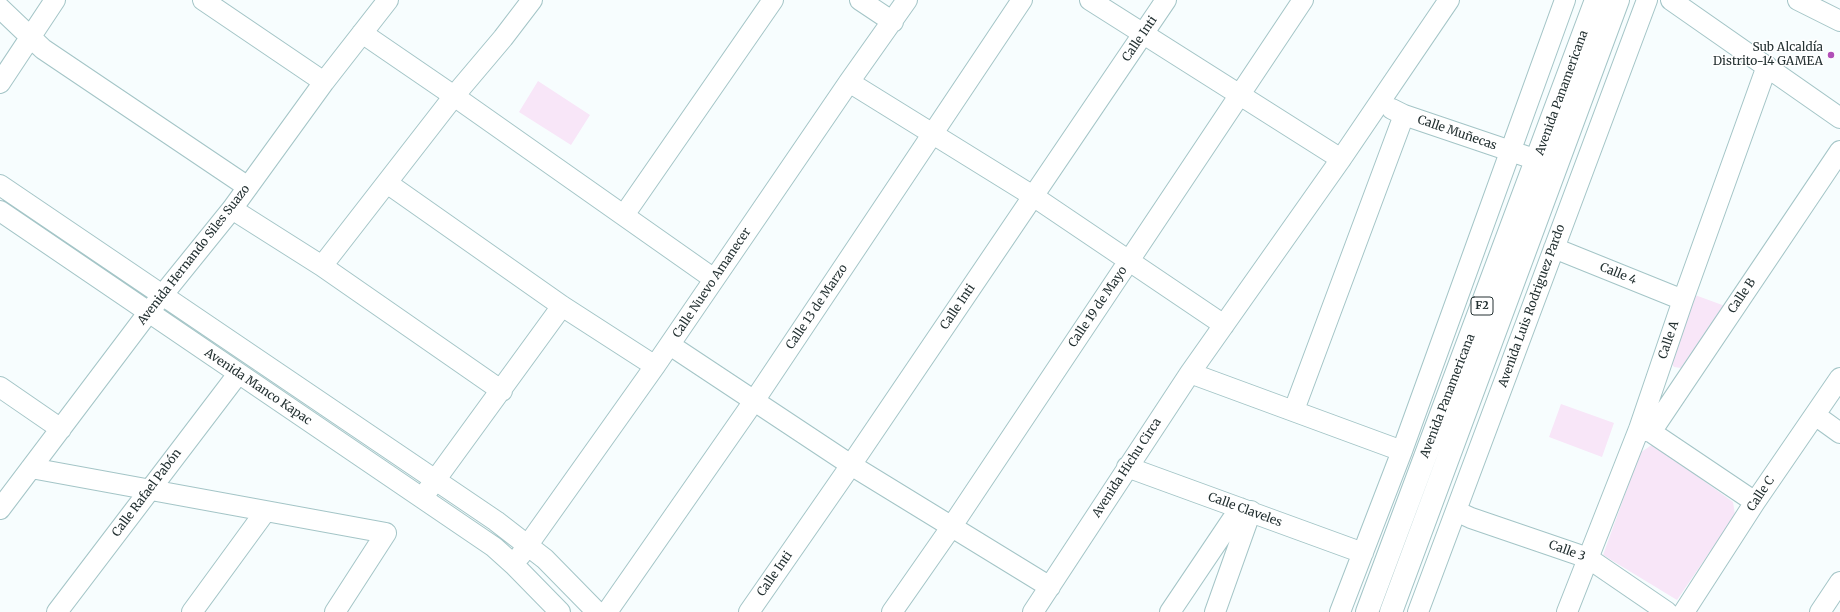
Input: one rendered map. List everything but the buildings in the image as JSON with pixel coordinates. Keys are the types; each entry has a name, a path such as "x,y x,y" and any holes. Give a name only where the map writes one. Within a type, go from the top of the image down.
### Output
{"highway":[{"name":"Avenida Panamericana","path":"1367,612 1596,0"},
{"name":"Avenida Panamericana","path":"1392,612 1618,0"}],"street":[{"path":"0,84 55,0"},
{"path":"203,0 324,82"},
{"name":"Avenida Hernando Siles Suazo","path":"0,509 148,313 232,209 324,82 388,0"},
{"path":"322,266 454,96 503,38 532,0"},
{"path":"624,215 773,0"},
{"path":"860,0 893,22"},
{"name":"Calle Nuevo Amanecer","path":"514,565 670,345 849,82 893,22 907,0"},
{"name":"Calle 13 de Marzo","path":"607,612 754,401 1022,0"},
{"path":"1090,0 1340,158"},
{"name":"Calle Inti","path":"749,612 851,465 1166,0"},
{"name":"Calle 19 de Mayo","path":"892,612 952,526 1303,0"},
{"name":"Avenida Hichu Circa","path":"1033,612 1190,373 1449,0"},
{"name":"Avenida Panamericana","path":"1340,612 1402,451 1565,0"},
{"name":"Avenida Luis Rodriguez Pardo","path":"1418,612 1647,0"},
{"path":"1671,0 1840,118"},
{"path":"1798,0 1840,21"},
{"path":"0,8 15,20 30,38 43,49 248,187"},
{"path":"362,33 714,279"},
{"name":"Calle A","path":"1567,612 1588,558 1645,431 1683,300 1767,66"},
{"path":"849,82 1033,196 1130,260 1224,325"},
{"name":"Calle Muñecas","path":"1378,102 1404,115 1537,160"},
{"path":"1294,410 1404,115"},
{"name":"Calle B","path":"1645,431 1840,151"},
{"path":"387,183 562,306 655,366"},
{"path":"0,185 496,521 545,559 597,612"},
{"path":"232,209 322,266 502,391"},
{"name":"Avenida Manco Kapac","path":"0,211 494,547 514,565 560,612"},
{"name":"Calle 4","path":"1554,248 1683,300"},
{"path":"422,498 502,391 562,306"},
{"path":"670,345 851,465 1050,587"},
{"path":"1190,373 1402,451"},
{"name":"Calle Rafael Pabón","path":"57,612 238,374"},
{"name":"Calle C","path":"1684,612 1840,378"},
{"path":"0,387 61,429"},
{"path":"1815,415 1840,433"},
{"path":"1645,431 1756,502"},
{"name":"Calle Claveles","path":"1127,467 1363,553"},
{"path":"31,468 386,533 335,612"},
{"path":"1170,612 1245,510"},
{"path":"1215,612 1245,510"},
{"name":"Calle 3","path":"1456,511 1471,518 1588,558 1667,612"},
{"path":"192,612 265,512"},
{"path":"1820,612 1840,582"}],"shaded area":[{"path":"538,81 590,115 571,145 519,112"},
{"path":"1695,295 1725,306 1681,368 1674,367 1670,361"},
{"path":"1561,404 1614,423 1602,457 1549,437"},
{"path":"1653,444 1733,502 1735,515 1677,600 1603,555 1640,453"}],"place":[{"name":"Sub Alcaldía Distrito-14 GAMEA","path":"1831,55"}]}
